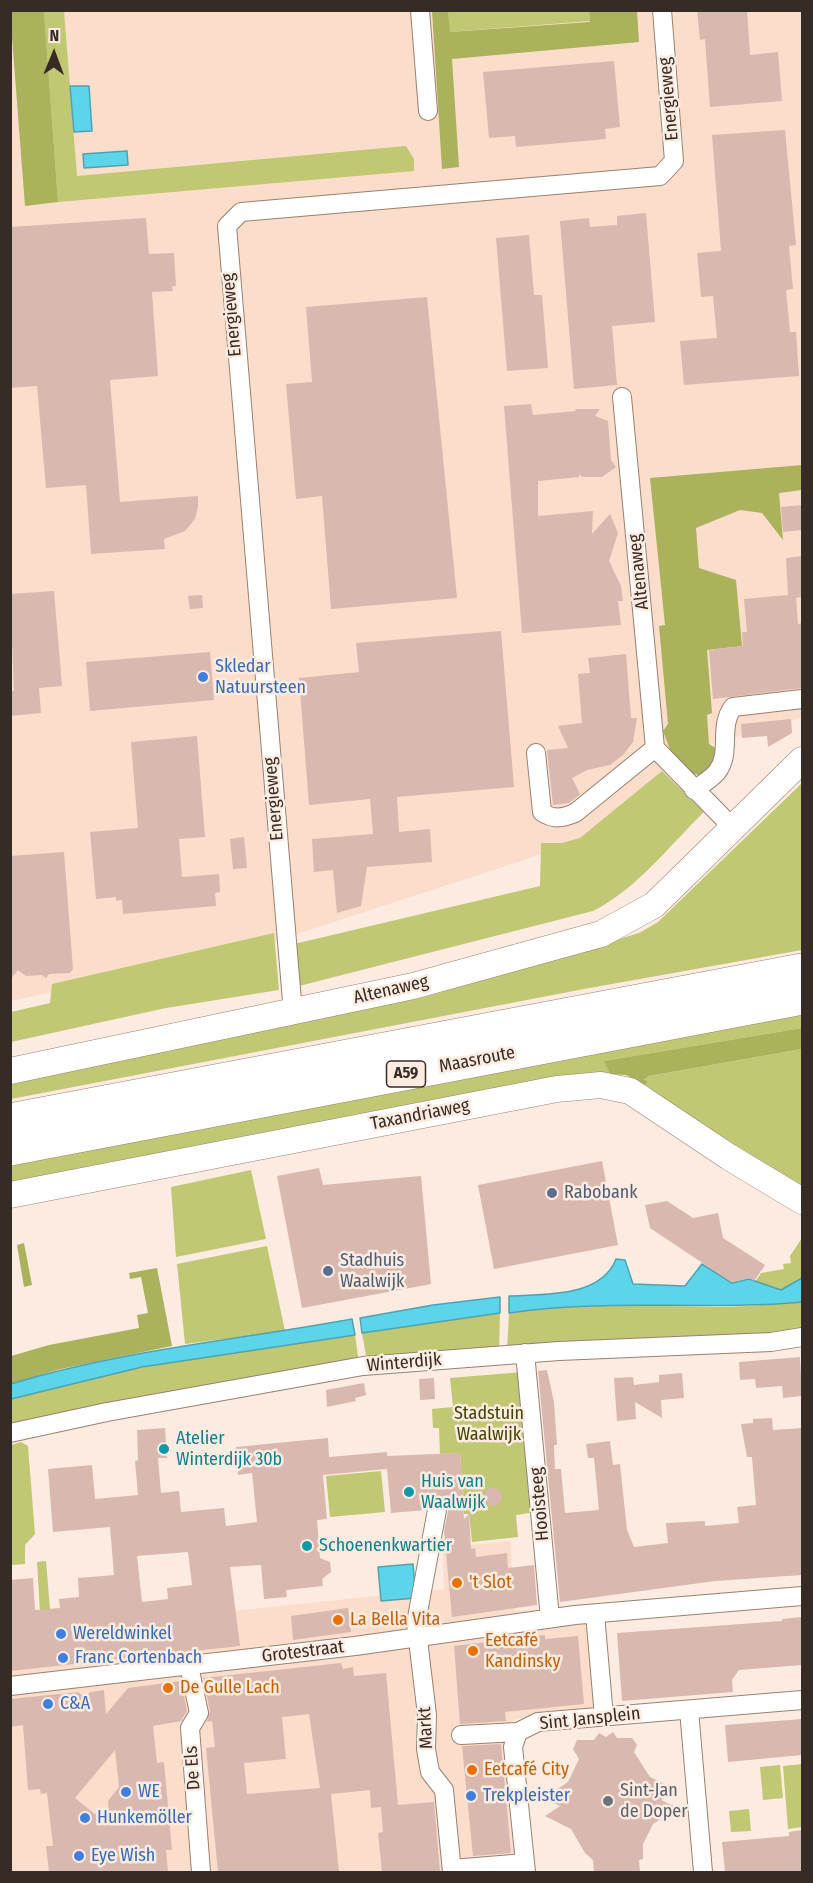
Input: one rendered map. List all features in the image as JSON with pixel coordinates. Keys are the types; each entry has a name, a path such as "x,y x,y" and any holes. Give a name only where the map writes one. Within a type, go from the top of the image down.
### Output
{"highway":[{"name":"Maasroute","path":"10,1120 802,970"},
{"name":"Maasroute","path":"10,1149 802,998"}],"main road":[{"name":"Altenaweg","path":"10,1071 413,986 601,934 654,905 801,762"},
{"name":"Taxandriaweg","path":"10,1195 557,1089 601,1085 630,1091 653,1104 729,1157 802,1201"}],"street":[{"path":"420,10 428,111"},
{"name":"Energieweg","path":"293,1013 227,259 226,226 241,212 660,176 674,161 662,10"},
{"name":"Altenaweg","path":"622,397 655,748"},
{"path":"694,790 717,772 722,762 726,716 732,707 802,699"},
{"path":"536,753 542,812 549,817 562,818 575,813 655,748 733,828"},
{"name":"Winterdijk","path":"10,1433 107,1412 363,1366 525,1353 771,1342 802,1337"},
{"name":"Hooisteeg","path":"525,1353 550,1618"},
{"name":"Markt","path":"437,1510 416,1623 427,1715 426,1749 430,1772 444,1790 452,1871"},
{"name":"Grotestraat","path":"10,1686 111,1679 189,1666 418,1644 550,1618 802,1596"},
{"path":"595,1614 604,1717"},
{"name":"De Els","path":"189,1666 199,1713 190,1728 201,1872"},
{"name":"Sint Jansplein","path":"452,1871 525,1868 513,1747 518,1732 538,1722 802,1700"},
{"path":"689,1710 703,1872"},
{"path":"461,1735 518,1732"}],"shaded area":[{"path":"10,11 802,11 802,717 679,754 608,830 527,859 257,947 11,1001"},
{"path":"510,1541 515,1611 585,1607 595,1708 516,1719 505,1733 519,1872 11,1872 10,1634 444,1589 443,1548"}],"green space":[{"path":"10,11 44,11 58,202 25,206"},
{"path":"44,11 64,11 77,176 406,146 414,159 414,171 58,202"},
{"path":"432,11 448,11 450,32 590,22 589,11 637,11 639,42 452,59 459,167 442,169"},
{"path":"448,11 589,11 590,21 449,32"},
{"path":"802,465 802,490 779,493 783,540 762,513 740,510 696,528 699,568 736,580 742,646 707,650 712,713 707,715 709,744 719,750 715,764 702,775 689,774 672,755 663,731 668,724 659,626 665,625 650,478"},
{"path":"662,771 704,812 652,866 609,902 593,911 299,986 294,944 540,886 541,843 562,843 580,838"},
{"path":"802,783 802,950 584,989 11,1099 11,1083 425,997 639,933 658,922"},
{"path":"274,933 279,990 166,1008 11,1042 11,1012 50,1003 52,984"},
{"path":"802,1015 802,1028 605,1061 610,1074 11,1186 11,1164 516,1066"},
{"path":"802,1028 802,1049 649,1076 644,1080 647,1081 646,1085 626,1075 610,1074 604,1061"},
{"path":"802,1049 802,1188 663,1098 646,1085 646,1081 643,1081 649,1076"},
{"path":"251,1170 266,1239 176,1257 171,1187"},
{"path":"802,1238 802,1278 781,1290 755,1282 761,1273 784,1269 783,1264 791,1263 790,1256"},
{"path":"24,1243 32,1285 24,1287 17,1245"},
{"path":"267,1246 285,1331 185,1344 177,1264"},
{"path":"157,1268 172,1346 61,1369 11,1384 11,1356 49,1345 139,1328 137,1315 148,1313 141,1277 130,1279 129,1273"},
{"path":"802,1302 802,1334 507,1350 509,1313 588,1306 730,1307"},
{"path":"500,1313 499,1351 367,1361 362,1333"},
{"path":"355,1335 359,1363 11,1428 11,1399 53,1387 138,1368"},
{"name":"Stadstuin Waalwijk","path":"523,1372 536,1512 516,1515 518,1537 472,1542 469,1514 464,1514 460,1453 440,1454 439,1428 433,1428 432,1409 453,1407 450,1378"},
{"path":"21,1442 28,1446 35,1534 25,1545 25,1564 11,1565 11,1445"},
{"path":"381,1471 385,1512 330,1517 326,1476"},
{"path":"46,1561 50,1609 40,1612 37,1562"},
{"path":"802,1764 802,1827 788,1829 783,1766"},
{"path":"780,1765 783,1798 763,1800 760,1767"},
{"path":"749,1809 751,1831 731,1832 729,1811"}],"water":[{"path":"70,86 89,86 92,131 74,132"},
{"path":"127,151 128,165 84,168 83,154"},
{"path":"616,1259 625,1260 633,1284 685,1286 702,1264 732,1283 749,1279 781,1290 802,1278 802,1302 582,1306 509,1313 509,1296 554,1294 585,1287 598,1281 608,1272"},
{"path":"500,1297 500,1313 362,1333 360,1318 433,1305"},
{"path":"352,1319 355,1335 142,1367 11,1399 11,1384 53,1372 138,1354"},
{"path":"413,1564 416,1598 381,1601 378,1567"}],"building":[{"path":"697,10 747,10 750,55 778,52 782,101 710,107 705,39 700,40"},
{"path":"614,61 620,127 605,129 606,139 516,147 515,136 489,138 483,72"},
{"path":"785,130 796,245 789,246 793,289 786,290 790,332 796,332 799,376 684,385 680,341 717,338 713,296 701,297 697,253 721,251 712,135"},
{"path":"646,213 655,322 612,326 617,385 574,389 560,221 589,218 590,227 617,225 617,216"},
{"path":"146,218 149,254 174,253 176,286 172,286 173,291 152,292 158,376 110,380 120,502 198,496 198,507 195,519 185,531 164,539 165,549 91,554 86,485 46,488 37,386 10,388 10,227"},
{"path":"529,235 534,295 542,295 548,368 507,371 496,238"},
{"path":"427,297 457,598 331,609 322,496 296,499 286,384 312,382 306,307"},
{"path":"531,404 533,415 576,411 575,409 600,409 595,416 608,421 611,460 616,467 602,477 583,477 579,474 579,477 538,481 538,516 593,511 592,534 610,514 618,533 609,561 621,586 623,601 618,601 621,625 522,633 504,406"},
{"path":"802,505 802,530 783,532 781,507"},
{"path":"802,556 801,597 796,598 798,624 802,623 802,688 713,699 709,650 743,646 742,632 747,632 744,599 788,595 786,558"},
{"path":"54,591 62,686 39,688 41,713 10,716 10,691 14,691 10,594"},
{"path":"202,595 203,608 190,609 188,596"},
{"path":"501,631 514,787 397,797 399,832 430,829 432,862 367,867 361,906 337,913 333,870 314,872 312,839 373,834 370,799 309,805 299,678 359,672 356,643"},
{"path":"210,652 214,700 90,711 86,662"},
{"path":"626,654 631,718 637,718 633,742 623,755 610,765 587,770 572,778 580,794 569,803 553,805 547,750 568,748 558,726 582,723 578,674 590,673 588,658"},
{"path":"791,719 792,733 768,747 767,736 742,738 741,724"},
{"path":"197,736 205,837 179,839 182,877 219,874 220,892 215,893 216,906 123,914 122,900 116,901 116,897 96,899 90,832 138,828 131,742"},
{"path":"244,837 247,868 233,869 230,839"},
{"path":"64,852 73,969 70,973 49,974 46,978 42,975 26,976 18,970 10,980 10,856"},
{"path":"602,1161 618,1245 494,1269 478,1185"},
{"path":"319,1168 323,1185 421,1176 431,1284 302,1308 277,1176"},
{"path":"667,1201 693,1218 718,1213 723,1238 765,1265 754,1281 750,1278 731,1282 650,1228 645,1205"},
{"path":"800,1357 802,1396 783,1398 782,1386 756,1388 755,1379 740,1380 739,1362"},
{"path":"547,1370 554,1402 557,1445 554,1445 555,1469 561,1469 565,1513 599,1510 594,1458 588,1458 586,1444 610,1441 613,1465 620,1464 627,1530 634,1547 668,1543 666,1523 705,1521 705,1526 739,1523 737,1507 756,1505 752,1457 747,1457 741,1424 753,1423 753,1419 772,1418 773,1430 802,1428 802,1575 715,1581 560,1602 538,1371"},
{"path":"682,1373 684,1398 661,1400 662,1418 635,1402 636,1419 617,1421 614,1378 633,1377 634,1385 659,1382 659,1375"},
{"path":"434,1378 435,1399 420,1400 419,1379"},
{"path":"364,1383 366,1395 355,1398 356,1401 327,1407 326,1390"},
{"path":"165,1428 167,1458 158,1458 161,1493 179,1491 181,1512 224,1508 226,1526 257,1522 252,1473 238,1475 236,1447 328,1438 329,1457 387,1452 387,1456 460,1453 464,1519 469,1514 471,1549 475,1548 476,1557 507,1553 508,1568 534,1565 537,1605 452,1617 444,1531 448,1511 445,1502 434,1499 428,1503 426,1510 391,1513 387,1469 323,1475 327,1519 317,1520 320,1558 330,1562 331,1572 322,1579 323,1586 286,1590 287,1597 264,1599 261,1565 230,1567 240,1646 10,1671 10,1580 33,1578 35,1610 60,1608 59,1599 79,1597 78,1578 114,1575 110,1527 53,1532 48,1469 92,1465 95,1499 138,1495 135,1461 138,1460 137,1430","holes":["188,1552 192,1585 167,1588 168,1599 142,1602 137,1556"]},
{"path":"488,1488 495,1488 501,1492 502,1499 498,1505 491,1506 480,1499"},
{"path":"348,1608 351,1632 293,1640 291,1616"},
{"path":"802,1617 802,1665 739,1670 732,1680 733,1692 622,1701 617,1633 782,1621 782,1619"},
{"path":"545,1635 545,1639 578,1636 584,1704 505,1712 506,1721 460,1724 454,1646"},
{"path":"341,1663 343,1669 353,1667 354,1676 386,1673 398,1805 434,1802 440,1872 382,1872 378,1833 383,1832 381,1807 371,1808 370,1790 331,1794 339,1872 218,1872 206,1748 215,1747 212,1721 207,1722 210,1711 203,1678","holes":["309,1714 320,1788 247,1794 244,1763 286,1759 282,1717"]},
{"path":"181,1681 187,1711 181,1721 153,1726 157,1763 164,1762 172,1850 166,1850 168,1872 49,1872 46,1846 53,1846 47,1793 41,1794 40,1789 28,1790 23,1725 10,1727 10,1699 78,1692 85,1698 90,1692 104,1690 106,1714 128,1688","holes":["115,1750 119,1787 108,1801 110,1826 75,1798"]},
{"path":"802,1719 802,1755 728,1762 725,1725"},
{"name":"Sint-Jan de Doper","path":"613,1732 617,1738 632,1738 637,1745 634,1752 650,1777 676,1790 661,1800 678,1808 653,1824 643,1844 643,1859 639,1860 640,1871 637,1872 594,1872 593,1860 585,1853 571,1829 545,1816 560,1806 544,1798 568,1782 579,1759 573,1749 577,1740 594,1740 599,1733 606,1737"},
{"path":"501,1744 511,1853 473,1856 462,1746"},
{"path":"802,1830 802,1872 725,1872 722,1842 789,1836 789,1832"}],"place":[{"name":"Skledar Natuursteen","path":"203,677"},
{"name":"Rabobank","path":"552,1193"},
{"name":"Stadhuis Waalwijk","path":"328,1271"},
{"name":"Atelier Winterdijk 30b","path":"164,1449"},
{"name":"Huis van Waalwijk","path":"409,1492"},
{"name":"Schoenenkwartier","path":"307,1546"},
{"name":"'t Slot","path":"457,1583"},
{"name":"La Bella Vita","path":"338,1620"},
{"name":"Wereldwinkel","path":"61,1634"},
{"name":"Eetcafé Kandinsky","path":"473,1651"},
{"name":"Franc Cortenbach","path":"63,1658"},
{"name":"De Gulle Lach","path":"168,1688"},
{"name":"C&A","path":"48,1704"},
{"name":"Eetcafé City","path":"472,1770"},
{"name":"WE","path":"126,1792"},
{"name":"Trekpleister","path":"471,1796"},
{"name":"Sint-Jan de Doper","path":"608,1801"},
{"name":"Hunkemöller","path":"85,1818"},
{"name":"Eye Wish","path":"79,1856"}]}
